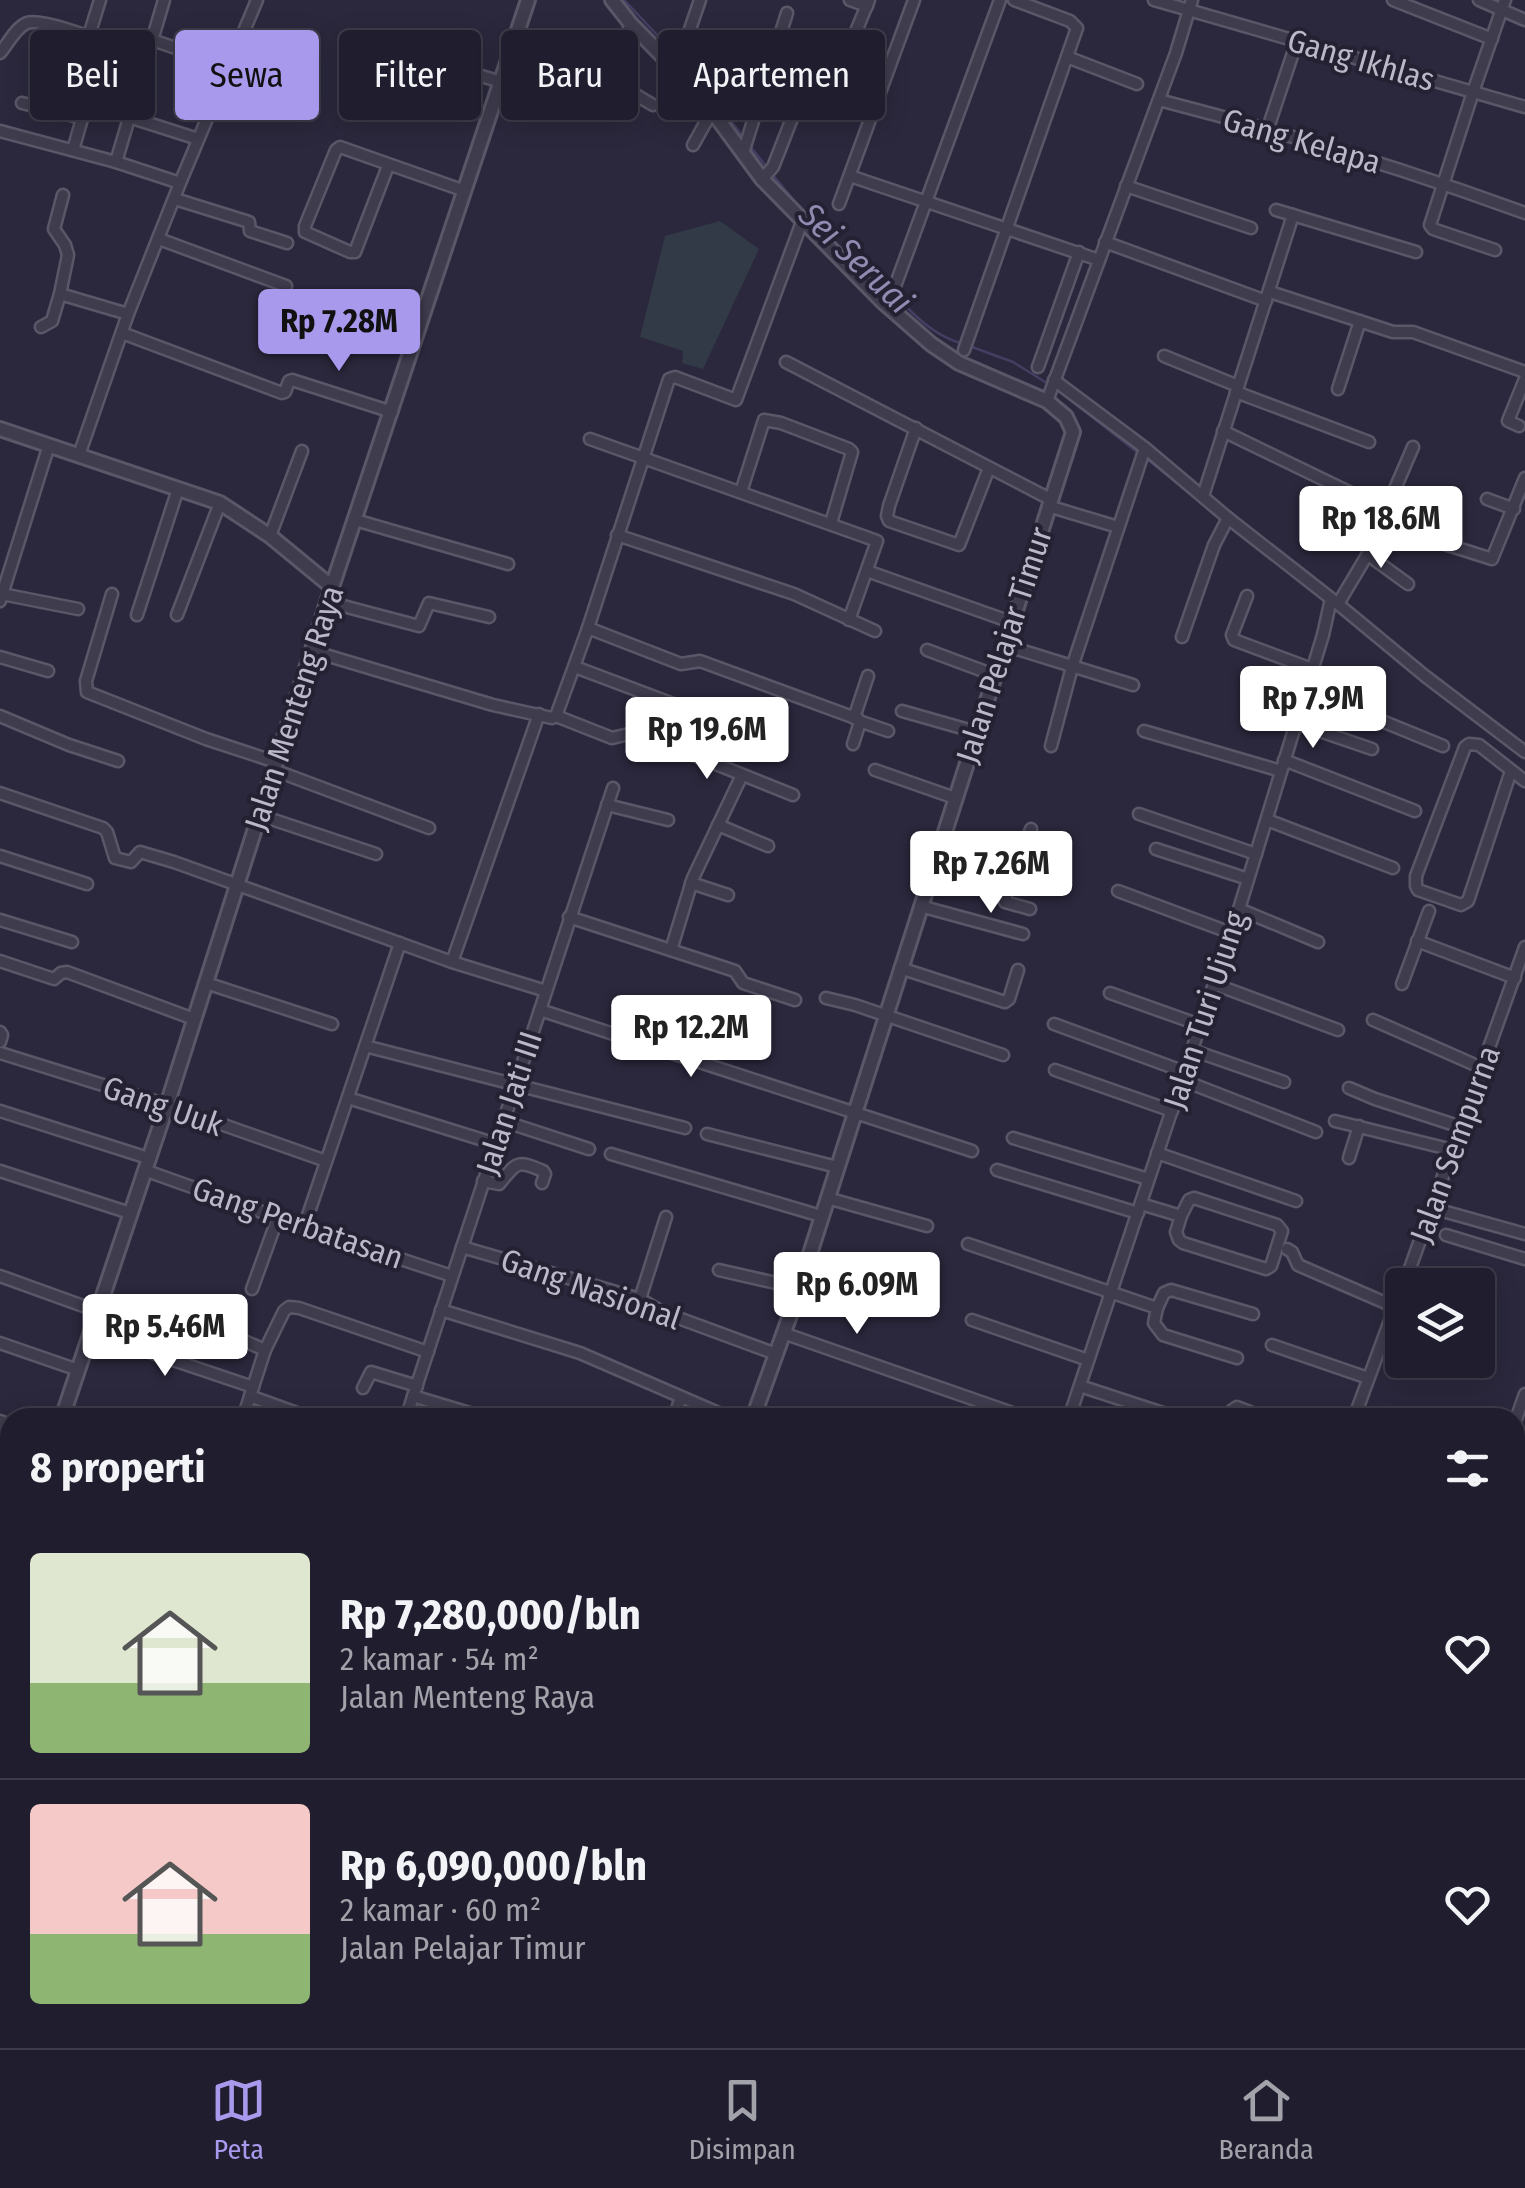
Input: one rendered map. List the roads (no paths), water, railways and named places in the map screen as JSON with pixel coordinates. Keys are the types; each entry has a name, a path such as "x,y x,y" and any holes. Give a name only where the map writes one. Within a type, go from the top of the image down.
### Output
{"street":[{"path":"92,29 100,0"},
{"path":"155,30 164,0"},
{"path":"243,30 255,0"},
{"name":"Jalan Menteng Raya","path":"518,30 528,0"},
{"path":"612,0 631,24 658,45"},
{"path":"690,30 700,0"},
{"path":"850,0 868,3 857,30"},
{"path":"839,204 914,0"},
{"path":"894,289 1000,0"},
{"path":"965,346 1077,28 1074,23 1014,0"},
{"name":"Gang Ikhlas","path":"1154,0 1191,7 1297,42 1525,107"},
{"path":"1392,0 1492,39"},
{"path":"1479,0 1504,5 1525,20"},
{"path":"1495,250 1430,228 1504,5"},
{"path":"1051,389 1191,7"},
{"path":"746,144 787,13"},
{"path":"0,53 31,22 60,30"},
{"path":"628,30 631,24"},
{"path":"1268,128 1297,42"},
{"path":"1067,57 1137,84"},
{"name":"Jalan Menteng Raya","path":"65,1408 330,594 501,85"},
{"path":"638,96 653,105"},
{"name":"Gang Kelapa","path":"1159,100 1268,128 1525,213"},
{"path":"22,104 30,106"},
{"path":"73,150 81,120"},
{"path":"116,162 128,120"},
{"path":"136,120 198,139"},
{"path":"80,456 128,314 206,120"},
{"path":"692,144 707,120"},
{"path":"720,120 746,144 803,219 883,302 931,344 959,362 1051,389 1145,448 1203,496 1226,521 1335,601 1525,752"},
{"path":"767,172 789,120"},
{"path":"0,131 116,162 180,184"},
{"path":"388,166 355,252 305,232 338,148 348,148 388,166 465,191"},
{"path":"850,176 1099,260"},
{"path":"1126,186 1251,228"},
{"path":"41,328 52,321 68,255 54,229 63,194"},
{"path":"175,199 248,222 250,232 287,243"},
{"path":"1276,210 1416,252"},
{"path":"1203,496 1293,215"},
{"path":"556,716 671,377 736,400 803,219"},
{"path":"159,239 286,286"},
{"path":"1105,242 1268,296 1393,332 1412,332 1524,371 1508,421 1519,426"},
{"path":"1038,367 1079,252"},
{"path":"60,294 128,314"},
{"path":"1338,389 1360,322"},
{"path":"122,333 282,393 292,380 392,412"},
{"path":"1164,356 1369,442"},
{"path":"786,362 1049,502 1118,528"},
{"name":"Jalan Pelajar Timur","path":"759,1408 1073,432 1051,389"},
{"path":"741,492 764,420 797,428 852,452 830,522"},
{"path":"916,428 889,506 888,521 959,546 990,468"},
{"path":"0,429 220,503 270,536 330,594 420,626 430,602 490,617"},
{"path":"1223,432 1380,507 1385,519 1492,559 1525,478"},
{"path":"590,440 877,541 850,620"},
{"path":"49,446 1,597 78,609"},
{"name":"Jalan Turi Ujung","path":"1072,1408 1239,909 1335,601 1368,555 1413,447"},
{"path":"1051,746 1072,667 1145,448"},
{"path":"270,536 302,450"},
{"path":"137,614 178,489"},
{"path":"1486,499 1514,509"},
{"path":"176,615 220,503"},
{"path":"355,520 508,564"},
{"path":"1182,637 1226,521"},
{"path":"617,535 794,594 875,631"},
{"path":"1368,555 1408,584"},
{"path":"866,571 1011,622"},
{"path":"112,594 86,680 87,692 428,828"},
{"path":"1247,596 1232,634 1234,640 1312,669"},
{"path":"588,628 681,664 700,662 888,731"},
{"path":"1004,645 1133,685"},
{"path":"926,650 994,675"},
{"path":"312,651 492,705 556,716 612,738 646,736 792,795"},
{"path":"0,656 48,671"},
{"path":"574,667 676,704"},
{"path":"852,744 868,676"},
{"path":"1306,690 1443,746"},
{"path":"902,711 976,732"},
{"path":"452,962 540,714"},
{"path":"0,716 118,761"},
{"path":"1296,723 1372,749"},
{"path":"1144,730 1282,766 1416,811"},
{"path":"1511,771 1468,901 1461,905 1418,890 1416,876 1465,747 1480,745 1525,781"},
{"path":"875,770 955,798"},
{"path":"671,950 692,883 742,775"},
{"name":"Jalan Jati III","path":"409,1408 613,788"},
{"path":"0,793 103,828 115,858 132,862 140,852 452,962 546,990"},
{"path":"607,804 668,820"},
{"path":"1138,814 1256,854"},
{"path":"259,816 376,854"},
{"path":"1266,820 1393,868"},
{"path":"718,825 768,846"},
{"path":"934,863 1008,883 1014,881 1031,829"},
{"path":"1156,849 1248,880"},
{"path":"0,856 87,884"},
{"path":"692,883 728,895"},
{"path":"1008,883 1005,902 1030,910"},
{"path":"1118,891 1231,933"},
{"path":"920,906 1023,934"},
{"path":"1239,909 1318,942"},
{"path":"1402,984 1428,910"},
{"path":"569,916 735,971 744,984 795,1000"},
{"path":"0,920 72,942"},
{"path":"1416,941 1515,978"},
{"path":"304,1227 400,944"},
{"name":"Jalan Sempurna","path":"1410,1268 1525,947"},
{"path":"0,961 54,979 67,972 194,1019"},
{"path":"900,968 1004,1002 1009,999 1018,970"},
{"path":"206,983 332,1024"},
{"path":"1214,984 1338,1030"},
{"path":"1110,994 1200,1025"},
{"path":"826,998 1003,1055"},
{"path":"540,1010 972,1151"},
{"path":"1374,1020 1482,1068"},
{"path":"1054,1024 1316,1132"},
{"path":"0,1032 0,1042"},
{"path":"364,1046 684,1128"},
{"path":"1192,1050 1284,1082"},
{"name":"Gang Uuk","path":"0,1053 166,1105 326,1162"},
{"path":"1056,1070 1172,1111"},
{"path":"1349,1088 1462,1127"},
{"path":"348,1098 496,1144"},
{"name":"Gang Perbatasan","path":"0,1111 304,1227 452,1276"},
{"path":"503,1121 588,1148"},
{"path":"1335,1121 1453,1150"},
{"path":"1349,1158 1359,1126"},
{"path":"707,1134 836,1167"},
{"path":"1013,1138 1148,1179"},
{"path":"1158,1153 1296,1201"},
{"path":"610,1154 821,1216"},
{"path":"484,1182 500,1184 519,1164 543,1171 542,1183"},
{"path":"997,1170 1181,1216"},
{"path":"0,1171 130,1213"},
{"path":"827,1198 927,1226"},
{"path":"1194,1198 1277,1225 1282,1232 1271,1266 1266,1269 1179,1240 1176,1232 1181,1216 1194,1198"},
{"path":"1432,1208 1525,1234"},
{"path":"252,1289 278,1217"},
{"path":"640,1299 666,1217"},
{"path":"1446,1235 1525,1259"},
{"path":"968,1244 1157,1308"},
{"name":"Gang Nasional","path":"462,1248 640,1299 662,1312 776,1354"},
{"path":"1286,1249 1298,1264 1385,1303"},
{"path":"719,1270 798,1288"},
{"path":"0,1276 97,1312"},
{"path":"1237,1358 1164,1335 1154,1323 1157,1308 1164,1293 1171,1290 1253,1314"},
{"path":"246,1408 284,1311 293,1307 428,1352"},
{"path":"441,1310 580,1353 707,1408"},
{"path":"972,1320 1088,1360"},
{"path":"210,1326 266,1350"},
{"path":"92,1328 142,1344 152,1353 289,1408"},
{"path":"783,1333 998,1408"},
{"name":"Jalan Sempurna","path":"1358,1408 1385,1334"},
{"path":"0,1343 78,1370"},
{"path":"1272,1345 1368,1378"},
{"path":"363,1388 371,1372 460,1408"},
{"path":"1080,1386 1147,1408"},
{"path":"677,1408 681,1397"}],"waterway":[{"name":"Sei Seruai","path":"624,0 658,36"},
{"name":"Sei Seruai","path":"730,120 744,138"},
{"name":"Sei Seruai","path":"749,145 766,166"},
{"name":"Sei Seruai","path":"771,173 807,216"},
{"name":"Sei Seruai","path":"830,240 928,326 960,343"},
{"name":"Sei Seruai","path":"972,347 1013,362 1050,385"},
{"name":"Sei Seruai","path":"1056,389 1137,452"},
{"name":"Sei Seruai","path":"1147,459 1219,517"},
{"name":"Sei Seruai","path":"1233,528 1289,572"}]}
